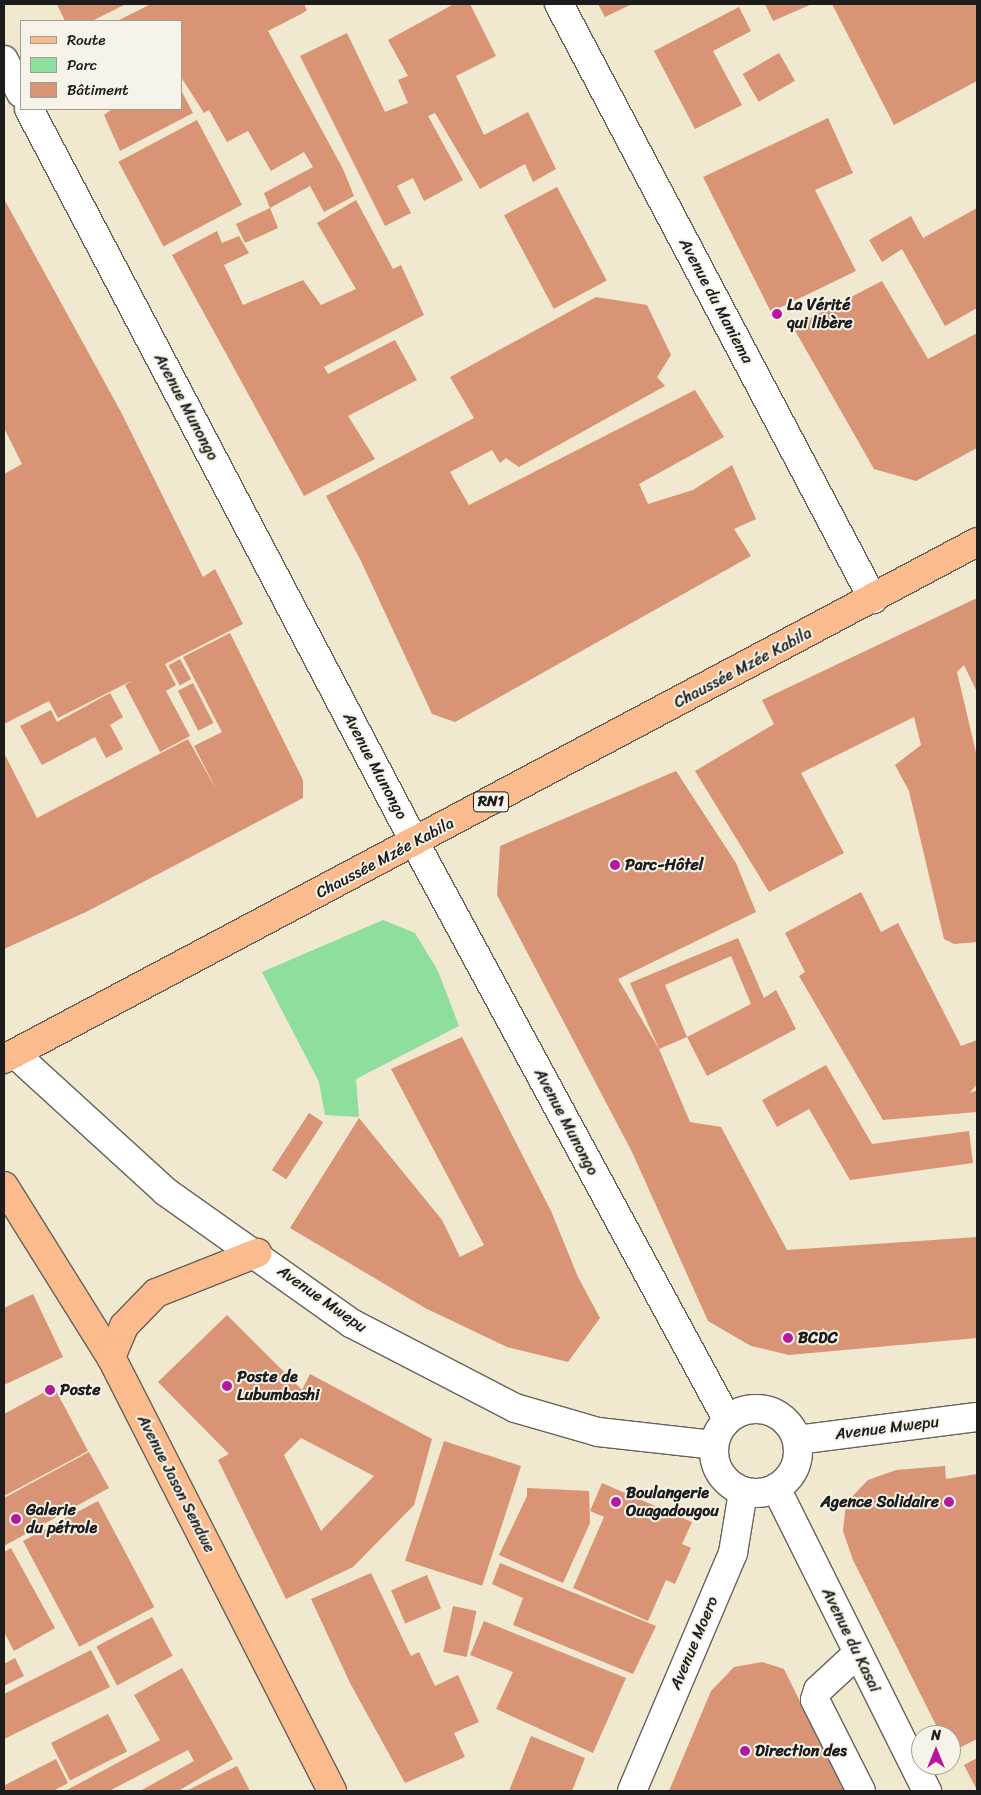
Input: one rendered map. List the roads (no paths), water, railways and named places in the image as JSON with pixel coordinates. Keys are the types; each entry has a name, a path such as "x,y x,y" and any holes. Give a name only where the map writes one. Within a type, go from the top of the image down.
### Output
{"main road":[{"name":"Chaussée Mzée Kabila","path":"9,1057 415,843 977,542"},
{"name":"Avenue Jason Sendwe","path":"4,1186 111,1357 332,1791"},
{"path":"111,1357 124,1326 156,1293 257,1254"}],"street":[{"name":"Avenue du Maniema","path":"559,4 873,598"},
{"path":"4,60 20,91"},
{"name":"Avenue Munongo","path":"30,110 415,843 727,1419"},
{"name":"Avenue Mwepu","path":"9,1057 166,1192 257,1254 351,1323 515,1408 598,1432 713,1445"},
{"path":"760,1409 776,1414 790,1425 797,1440 795,1468 776,1488 760,1494 743,1492 729,1485 719,1474 713,1445 727,1419 742,1411 760,1409"},
{"name":"Avenue Mwepu","path":"797,1440 977,1417"},
{"name":"Avenue du Kasai","path":"776,1488 927,1791"},
{"name":"Avenue Moero","path":"632,1791 733,1553 743,1492"},
{"path":"858,1654 818,1690 815,1700 861,1791"}],"place":[{"name":"La Vérité qui libère","path":"777,314"},
{"name":"Parc-Hôtel","path":"615,865"},
{"name":"BCDC","path":"788,1338"},
{"name":"Poste de Lubumbashi","path":"227,1386"},
{"name":"Poste","path":"50,1390"},
{"name":"Boulangerie Ouagadougou","path":"616,1502"},
{"name":"Agence Solidaire","path":"949,1502"},
{"name":"Galerie du pétrole","path":"16,1519"},
{"name":"Direction des","path":"745,1751"}]}
